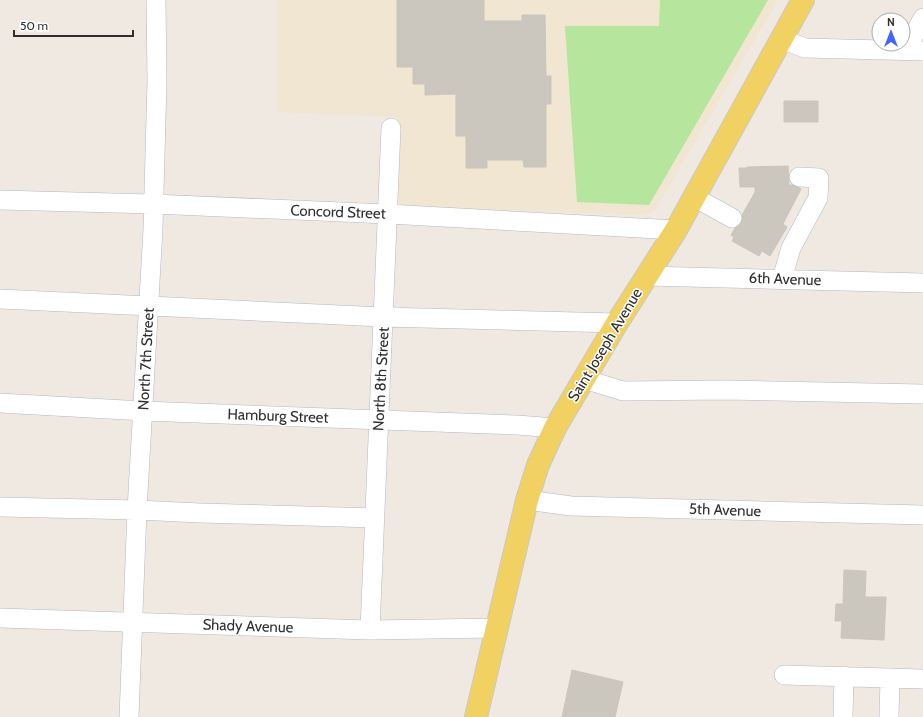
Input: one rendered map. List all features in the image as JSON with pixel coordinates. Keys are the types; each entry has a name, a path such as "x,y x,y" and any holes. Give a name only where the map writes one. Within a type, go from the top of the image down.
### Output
{"main road":[{"name":"Saint Joseph Avenue","path":"476,717 527,500 538,465 555,428 616,324 676,230 803,0"}],"street":[{"name":"North 7th Street","path":"129,717 137,510 153,204 157,81 156,0"},
{"path":"781,39 805,48 914,50 923,18"},
{"name":"North 8th Street","path":"370,630 391,128"},
{"path":"782,279 791,248 818,198 819,178 799,177"},
{"path":"694,197 732,218"},
{"name":"Concord Street","path":"0,200 153,204 388,214 676,230"},
{"name":"6th Avenue","path":"647,276 923,283"},
{"path":"0,299 383,317 616,324"},
{"path":"584,379 624,391 726,390 923,394"},
{"name":"Hamburg Street","path":"0,404 517,425 555,428"},
{"name":"5th Avenue","path":"527,500 571,506 923,515"},
{"path":"0,507 375,518"},
{"name":"Shady Avenue","path":"0,618 370,630 496,628"},
{"path":"784,675 923,679"},
{"path":"843,717 844,676"},
{"path":"889,717 890,678"}],"shaded area":[{"path":"277,0 778,0 656,209 650,213 639,215 403,206 397,201 394,193 397,117 277,112"}],"green space":[{"path":"660,0 768,0 649,205 577,202 565,26 659,26"}],"building":[{"path":"397,0 484,0 484,21 522,21 522,15 545,15 546,76 551,76 551,104 546,104 546,167 524,167 523,160 487,160 487,168 466,168 466,136 456,136 456,94 425,95 425,84 413,84 413,67 397,67"},
{"path":"784,101 818,101 818,122 784,122"},
{"path":"788,166 789,185 795,185 801,189 783,224 787,227 770,256 762,251 759,256 732,241 734,237 731,235 755,192 755,187 740,187 739,168"},
{"path":"844,570 866,571 865,597 886,597 884,640 841,638 842,621 835,621 836,604 843,604"},
{"path":"572,670 623,682 615,717 562,717"}]}
